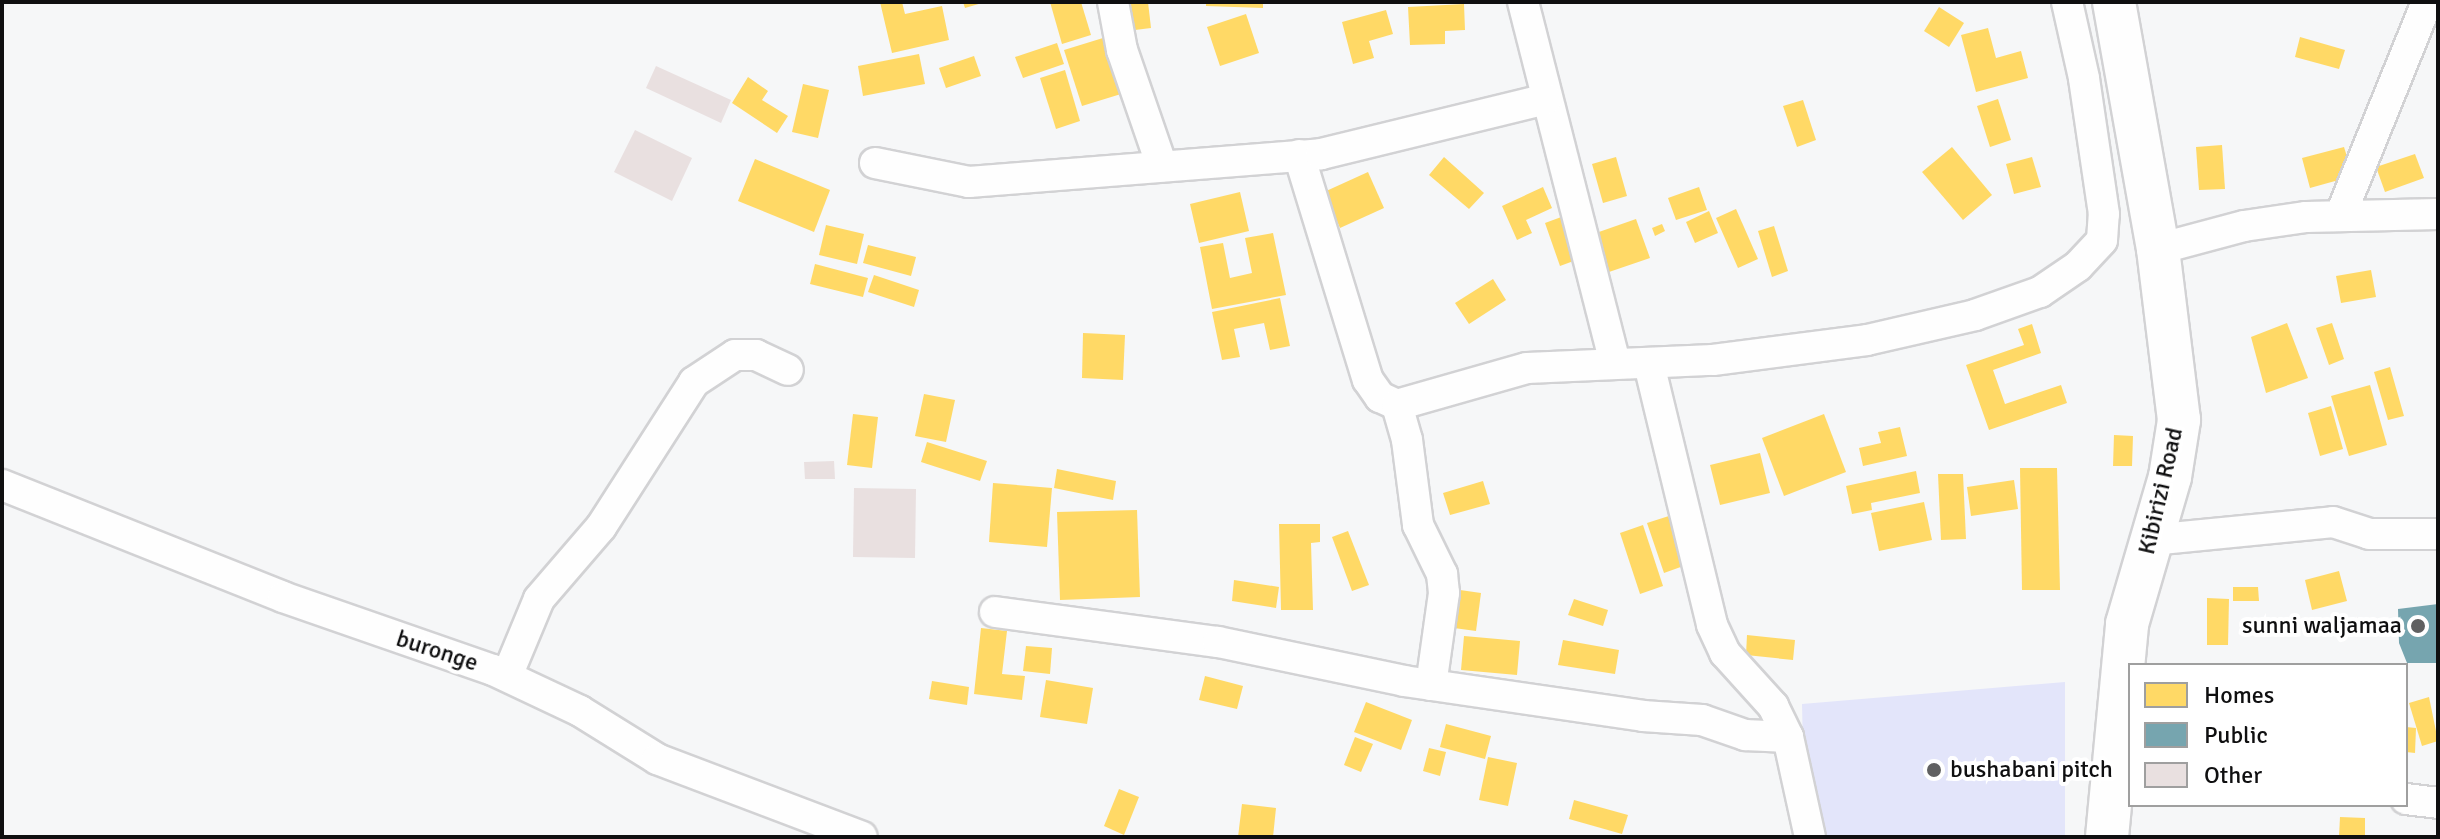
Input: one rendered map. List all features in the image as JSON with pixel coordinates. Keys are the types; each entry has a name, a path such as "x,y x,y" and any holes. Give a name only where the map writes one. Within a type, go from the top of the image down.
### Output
{"street":[{"path":"1113,2 1122,50 1162,166"},
{"path":"1523,2 1615,363"},
{"path":"1299,155 1368,380 1380,397 1397,405 1527,368 1649,364 1809,352 1975,315 2040,292 2078,266 2102,240 2104,214 2084,78 2067,2"},
{"name":"Kibirizi Road","path":"2107,837 2121,755 2127,624 2151,540 2179,420 2158,249 2114,2"},
{"path":"2341,214 2427,2"},
{"path":"875,163 969,182 1299,155 1546,99"},
{"path":"2158,249 2244,226 2341,214 2438,214"},
{"path":"507,676 539,599 601,527 694,382 735,355 756,355 788,370"},
{"path":"1649,364 1712,625 1725,653 1773,706 1788,737 1810,837"},
{"path":"1397,405 1418,525 1442,574 1431,685"},
{"name":"buronge","path":"2,485 283,597 507,676 580,711 657,759 862,837"},
{"path":"2151,540 2333,522 2369,534 2438,534"},
{"path":"995,612 1218,642 1431,685 1702,720 1745,735 1788,737"},
{"path":"2408,799 2438,803"}],"shaded area":[{"name":"bushabani pitch","path":"2065,682 2065,837 1805,837 1802,704"}],"building: Homes":[{"path":"880,2 902,2 905,14 942,6 949,40 892,53"},
{"path":"963,2 982,2 982,3 965,8"},
{"path":"1050,2 1081,2 1091,35 1062,44"},
{"path":"1124,2 1148,2 1151,28 1127,31"},
{"path":"1206,2 1263,2 1263,8 1206,6"},
{"path":"1464,4 1465,30 1445,31 1445,44 1410,45 1408,7"},
{"path":"1939,7 1964,23 1949,47 1924,31"},
{"path":"1386,10 1393,34 1369,41 1374,58 1353,64 1342,22"},
{"path":"1246,14 1259,53 1220,66 1207,27"},
{"path":"1988,28 1996,58 2021,51 2028,78 1976,92 1961,35"},
{"path":"2300,37 2345,50 2339,69 2295,57"},
{"path":"1103,38 1121,94 1082,106 1064,50"},
{"path":"1057,43 1064,64 1023,78 1015,57"},
{"path":"919,54 925,84 863,96 858,66"},
{"path":"974,56 981,76 946,88 939,68"},
{"path":"1065,70 1080,121 1056,129 1040,78"},
{"path":"748,77 768,91 762,100 788,116 777,133 732,103"},
{"path":"803,84 829,90 818,138 792,132"},
{"path":"1998,99 2011,140 1990,147 1977,106"},
{"path":"1803,100 1816,140 1797,147 1783,106"},
{"path":"2222,145 2225,189 2199,190 2196,147"},
{"path":"1952,147 1992,195 1963,220 1922,172"},
{"path":"2344,147 2353,176 2310,188 2302,158"},
{"path":"2415,154 2424,178 2385,192 2376,167"},
{"path":"1444,157 1484,193 1469,209 1429,175"},
{"path":"1616,157 1627,196 1603,203 1592,164"},
{"path":"2032,157 2041,187 2014,194 2006,164"},
{"path":"755,159 830,190 814,232 738,201"},
{"path":"1368,172 1384,208 1340,228 1324,192"},
{"path":"1543,187 1552,208 1526,220 1532,233 1517,240 1502,206"},
{"path":"1699,187 1707,210 1676,220 1668,198"},
{"path":"1240,192 1249,231 1199,243 1190,204"},
{"path":"1736,209 1758,259 1738,268 1716,218"},
{"path":"1709,211 1718,233 1695,243 1686,222"},
{"path":"1564,216 1579,259 1560,266 1545,223"},
{"path":"1636,219 1650,258 1609,272 1596,233"},
{"path":"1662,224 1665,231 1655,236 1652,228"},
{"path":"826,225 864,234 857,264 819,255"},
{"path":"1774,226 1788,271 1772,277 1758,231"},
{"path":"1273,233 1286,295 1212,309 1200,247 1223,243 1230,278 1252,273 1245,238"},
{"path":"868,245 916,257 911,276 863,263"},
{"path":"815,264 868,278 863,297 810,284"},
{"path":"2371,270 2376,297 2341,303 2336,276"},
{"path":"874,275 919,290 914,307 868,292"},
{"path":"1493,279 1506,300 1469,324 1455,303"},
{"path":"1280,298 1290,346 1270,350 1264,323 1234,329 1240,357 1222,360 1212,312"},
{"path":"2287,323 2308,378 2266,393 2251,337"},
{"path":"2332,323 2344,359 2329,365 2316,328"},
{"path":"2032,324 2041,353 1993,370 2005,404 2061,385 2067,403 1989,430 1966,365 2024,345 2018,329"},
{"path":"1083,333 1125,335 1123,380 1082,378"},
{"path":"2390,367 2404,416 2388,420 2374,372"},
{"path":"2370,385 2387,445 2349,456 2331,396"},
{"path":"924,394 955,400 946,442 915,436"},
{"path":"2331,406 2343,449 2320,456 2308,413"},
{"path":"853,414 878,417 872,468 847,465"},
{"path":"1824,414 1846,472 1784,496 1762,438"},
{"path":"1900,427 1907,456 1863,466 1859,448 1881,443 1878,432"},
{"path":"2114,435 2133,436 2132,466 2113,466"},
{"path":"927,442 987,461 980,481 921,462"},
{"path":"1760,453 1770,493 1720,505 1710,465"},
{"path":"2020,468 2057,468 2060,590 2022,590"},
{"path":"1057,469 1116,481 1113,500 1054,488"},
{"path":"1916,471 1920,493 1871,503 1872,510 1852,514 1846,486"},
{"path":"1938,474 1963,474 1966,539 1941,540"},
{"path":"2014,480 2018,509 1971,516 1967,487"},
{"path":"1483,481 1490,504 1450,515 1443,493"},
{"path":"993,483 1052,488 1047,547 989,542"},
{"path":"1924,502 1932,540 1879,551 1871,513"},
{"path":"1137,510 1140,597 1060,600 1057,512"},
{"path":"1672,515 1689,564 1664,573 1647,523"},
{"path":"1279,524 1320,524 1320,542 1311,543 1313,610 1281,610"},
{"path":"1643,525 1663,586 1640,594 1620,533"},
{"path":"1348,531 1369,585 1352,591 1332,537"},
{"path":"2339,571 2347,601 2312,610 2305,580"},
{"path":"1234,580 1279,587 1276,608 1232,601"},
{"path":"2233,587 2258,587 2259,601 2233,601"},
{"path":"1460,590 1481,593 1476,631 1454,628"},
{"path":"2207,598 2229,599 2228,645 2207,645"},
{"path":"1574,599 1608,610 1603,626 1568,615"},
{"path":"981,628 1007,631 1002,674 1025,676 1022,700 974,694"},
{"path":"1747,635 1795,640 1793,660 1746,655"},
{"path":"1464,636 1520,641 1517,675 1461,670"},
{"path":"1563,640 1619,650 1615,674 1558,665"},
{"path":"1026,646 1052,648 1050,674 1023,671"},
{"path":"1205,676 1243,686 1237,709 1199,700"},
{"path":"1046,680 1093,688 1087,724 1040,717"},
{"path":"932,681 969,687 967,705 929,699"},
{"path":"2429,697 2438,741 2422,746 2409,703"},
{"path":"1366,702 1412,720 1401,750 1354,732"},
{"path":"1446,724 1491,736 1485,759 1440,747"},
{"path":"2408,727 2416,728 2415,753 2408,752"},
{"path":"1355,737 1373,744 1361,772 1344,765"},
{"path":"1429,748 1446,752 1440,776 1423,771"},
{"path":"1488,757 1517,763 1508,806 1479,800"},
{"path":"1119,789 1139,797 1124,835 1104,826"},
{"path":"1574,800 1628,815 1622,834 1569,819"},
{"path":"1242,804 1276,808 1273,837 1238,837"},
{"path":"2340,817 2365,818 2365,837 2339,837"}],"building: Public":[{"name":"sunni waljamaa","path":"2438,604 2438,663 2407,663 2399,643 2398,609"}],"building: Other":[{"path":"656,66 731,100 721,123 646,88"},
{"path":"635,130 692,158 672,201 614,172"},
{"path":"834,461 835,479 805,479 804,462"},
{"path":"854,488 916,489 915,558 853,557"}],"place":[{"name":"sunni waljamaa","path":"2418,626"},
{"name":"bushabani pitch","path":"1934,770"}]}
